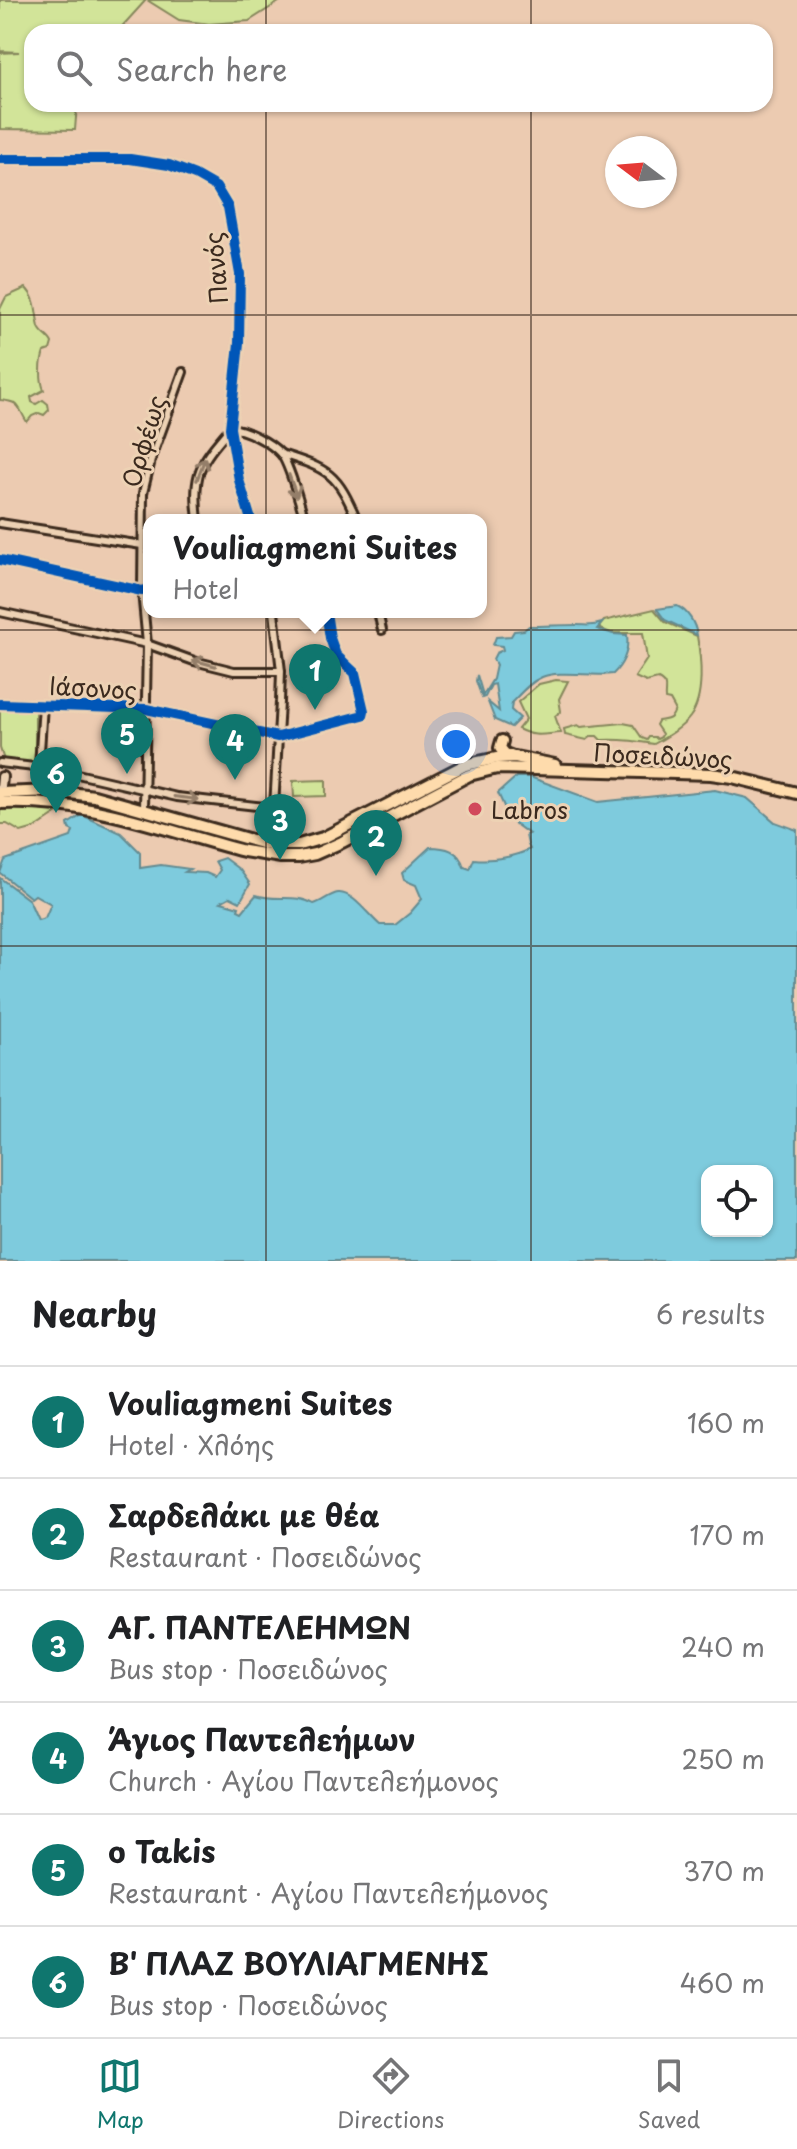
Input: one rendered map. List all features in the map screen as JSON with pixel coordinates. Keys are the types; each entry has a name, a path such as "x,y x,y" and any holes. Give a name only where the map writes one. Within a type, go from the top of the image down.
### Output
{"main road":[{"path":"502,741 500,748 503,752 515,757"},
{"name":"Ποσειδώνος","path":"0,802 92,809 299,857 328,849 485,765 515,757 573,769"},
{"name":"Ποσειδώνος","path":"485,765 497,768 711,774 797,793"},
{"name":"Ποσειδώνος","path":"0,793 66,792 111,800 268,850"}],"street":[{"name":"Πανός","path":"0,159 130,159 169,165 216,187 228,207 240,274 239,343 230,428 239,480 249,514"},
{"name":"Ορφέως","path":"143,560 143,493 146,477 183,372"},
{"path":"198,514 197,479 205,458 230,428 241,429 281,454 314,464 328,472 347,496 354,514"},
{"path":"281,454 303,514"},
{"path":"0,523 142,545"},
{"path":"0,560 143,590"},
{"path":"0,612 147,644 234,671 281,671"},
{"name":"Ορφέως","path":"144,809 146,618"},
{"path":"268,850 274,808 281,671 275,618"},
{"path":"278,737 364,713 355,673 336,655 327,618"},
{"path":"379,618 382,630"},
{"name":"Ιάσονος","path":"0,704 146,709 278,737"},
{"path":"39,767 43,704"},
{"path":"0,763 83,775 177,797 274,808"},
{"path":"0,802 1,776"}],"green space":[{"path":"0,0 146,0 124,24 24,24 24,112 76,112 75,130 0,129 0,53 19,52 0,51"},
{"path":"147,0 282,0 249,21 209,24 179,20"},
{"path":"26,288 34,302 40,329 52,343 50,350 44,352 42,361 44,390 31,397 36,404 43,400 49,410 44,415 39,413 32,416 27,422 16,404 0,400 0,309 6,297"},
{"path":"654,609 665,622 697,636 700,689 690,717 678,729 654,744 601,740 597,736 587,740 565,735 564,729 578,725 623,723 633,725 647,740 649,737 661,737 656,725 658,721 671,718 675,709 670,700 665,699 664,683 658,679 646,682 635,677 647,659 643,633 611,633 598,628 604,621"},
{"path":"568,681 559,699 561,711 555,716 561,733 535,734 518,729 526,719 518,702 539,684"},
{"path":"0,709 35,709 35,764 4,760 0,748"},
{"path":"326,780 326,796 294,797 293,781"},
{"path":"0,807 64,809 35,828 21,832 7,824 0,824"}],"water":[{"path":"677,606 690,618 697,635 665,620 657,609"},
{"path":"602,623 597,629 627,635 625,656 613,674 542,677 512,702 511,710 520,718 511,727 495,720 488,702 499,711 495,684 482,698 476,681 477,675 483,695 493,679 496,665 493,659 496,653 503,650 502,646 493,645 496,637 511,636 514,631 529,626"},
{"path":"516,777 530,777 598,802 715,790 747,798 775,822 797,830 797,1261 0,1261 0,878 29,900 38,920 45,918 51,904 35,895 31,898 0,873 5,860 71,837 73,831 68,824 82,815 121,833 140,852 140,868 161,865 215,877 220,870 215,861 224,858 240,870 250,884 240,902 230,897 221,902 239,907 238,910 242,912 256,895 300,899 314,904 343,893 355,900 380,925 395,925 422,899 416,885 404,880 402,873 430,847 451,851 459,857 464,867 470,869 474,859 503,858 530,849 526,835 529,834 510,820 498,793"}],"cycle path":[{"path":"0,159 130,159 169,165 216,187 228,207 240,274 239,343 230,428 239,480 249,514"},
{"path":"0,560 143,591"},
{"path":"0,704 146,709 278,737 363,715 355,673 336,655 327,618"}],"place":[{"name":"Vouliagmeni Suites","path":"315,710"},
{"name":"o Takis","path":"127,774"},
{"name":"Άγιος Παντελεήμων","path":"235,780"},
{"name":"Labros","path":"475,809"},
{"name":"Β' ΠΛΑΖ ΒΟΥΛΙΑΓΜΕΝΗΣ","path":"56,813"},
{"name":"ΑΓ. ΠΑΝΤΕΛΕΗΜΩΝ","path":"280,860"},
{"name":"Σαρδελάκι με θέα","path":"376,876"}]}
